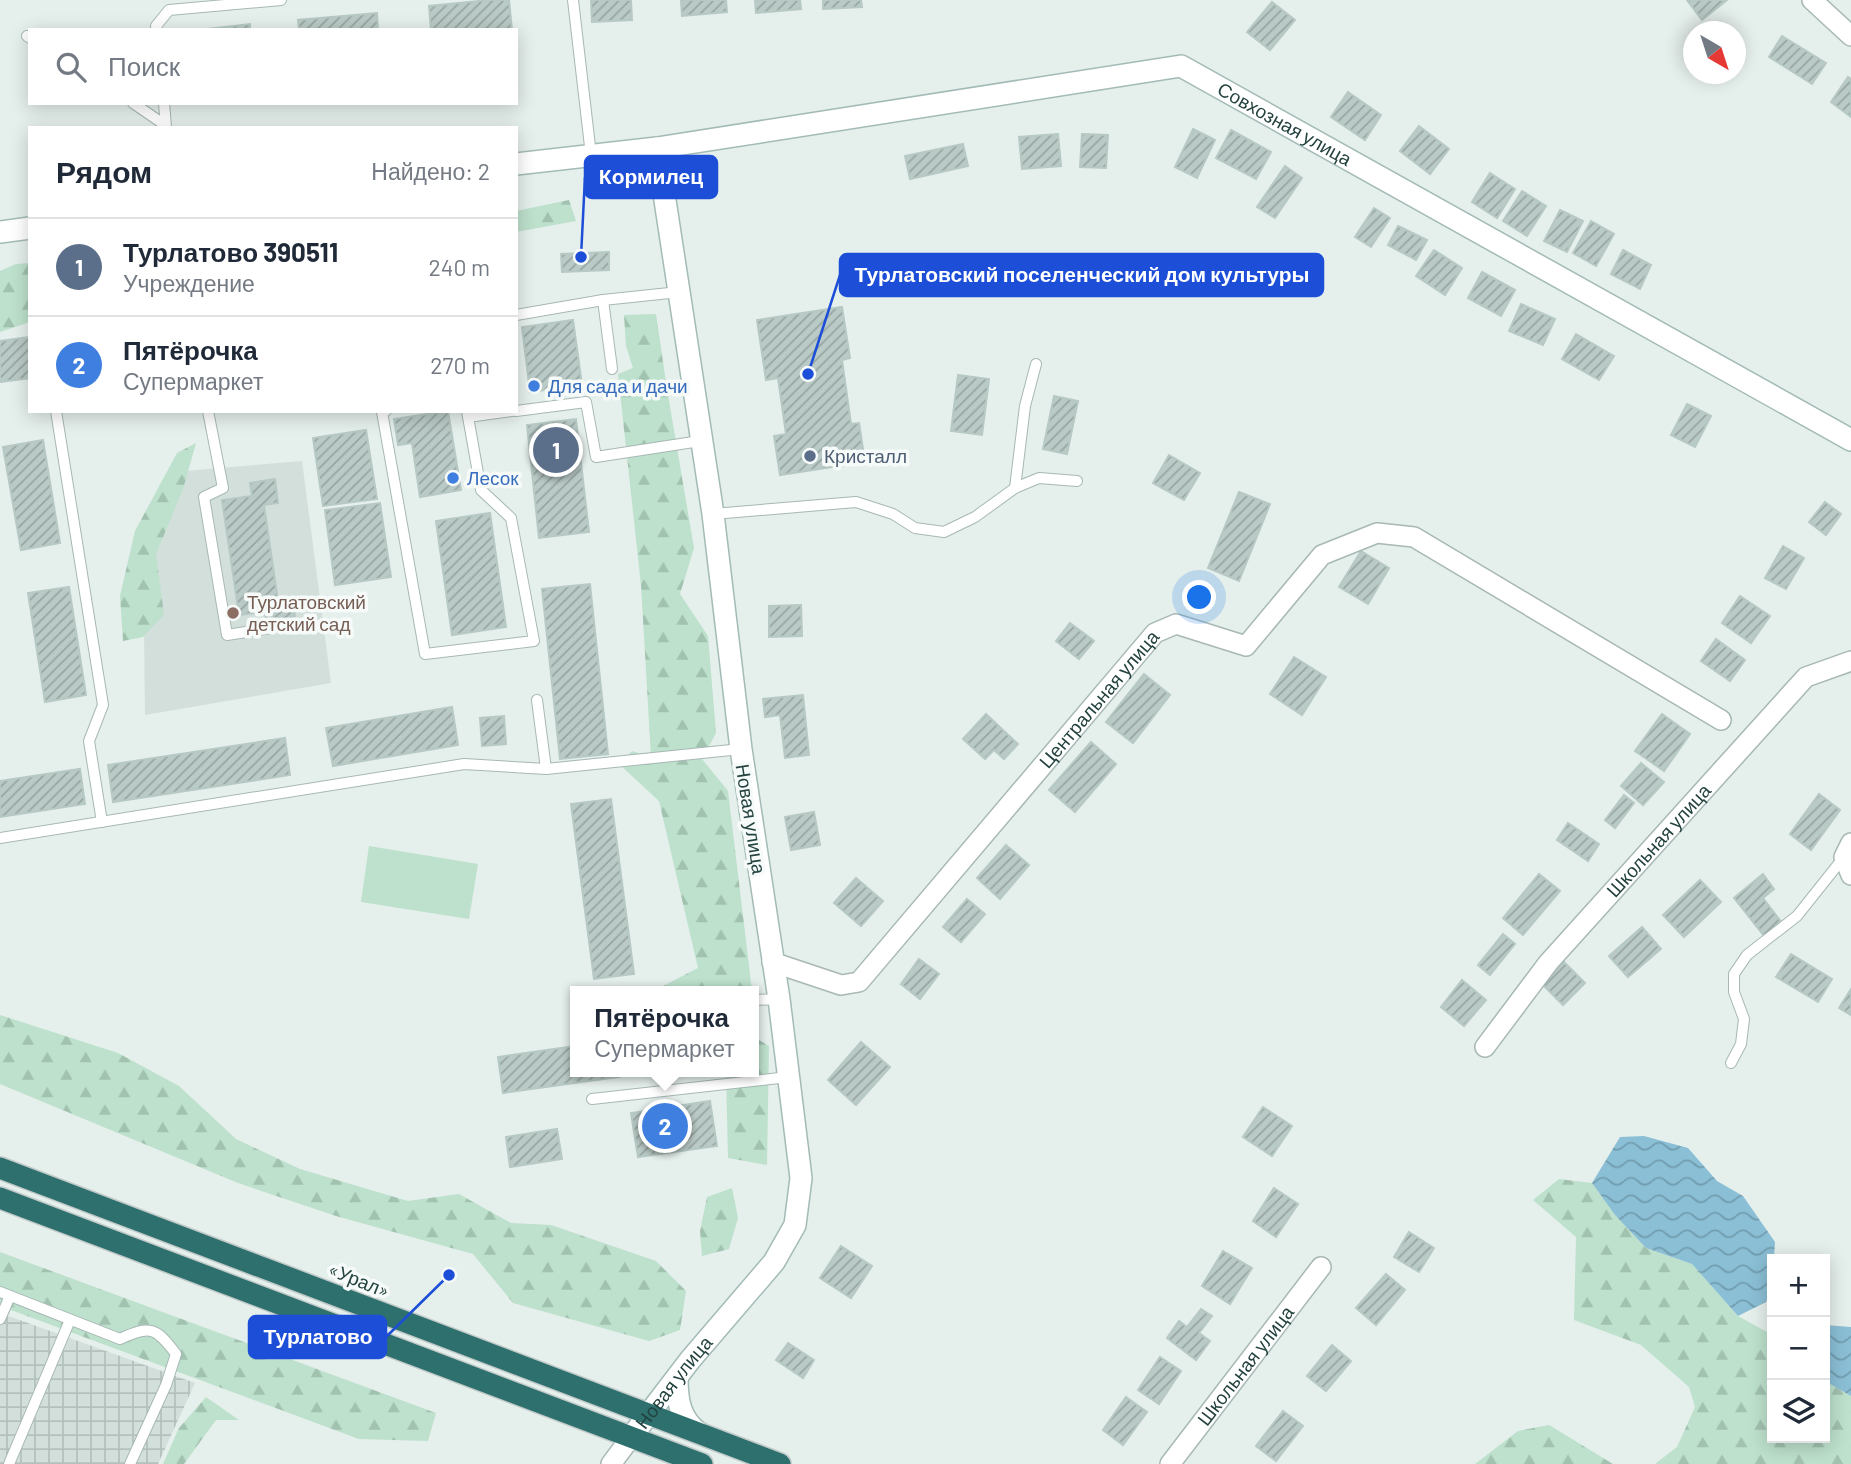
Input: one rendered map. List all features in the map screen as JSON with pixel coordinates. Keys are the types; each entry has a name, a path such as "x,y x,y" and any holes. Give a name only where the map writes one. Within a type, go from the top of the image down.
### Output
{"highway":[{"name":"«Урал»","path":"0,1168 780,1464"},
{"path":"0,1198 702,1464"}],"street":[{"path":"1812,0 1851,36"},
{"name":"Совхозная улица","path":"518,164 657,148 1181,66 1851,440"},
{"name":"Новая улица","path":"632,1436 690,1360 774,1262 795,1225 801,1178 779,999 741,749 713,514 657,148"},
{"path":"0,232 28,228"},
{"name":"Центральная улица","path":"772,962 841,985 859,982 1155,633 1176,624 1246,646 1322,555 1377,533 1414,537 1721,720"},
{"name":"Школьная улица","path":"1485,1047 1548,963 1806,677 1851,661"},
{"name":"Школьная улица","path":"1170,1464 1321,1267"},
{"path":"677,1378 677,1398 682,1414 692,1429 699,1433"},
{"path":"611,1464 632,1436"}],"lane":[{"path":"156,28 169,10 281,0"},
{"path":"573,0 591,155"},
{"path":"136,105 166,126"},
{"path":"164,105 166,126"},
{"path":"518,315 603,300 679,292"},
{"path":"603,300 612,369"},
{"path":"1015,488 1026,406 1035,364"},
{"path":"518,410 586,402 596,457 700,441"},
{"path":"56,413 103,705 89,741 102,822"},
{"path":"208,413 223,488 204,497 227,635 284,626"},
{"path":"382,413 425,654 534,641 511,518 481,490 467,414"},
{"path":"713,514 856,502 893,514 915,528 944,532 975,517 1015,488 1038,478 1077,481"},
{"path":"537,700 546,769"},
{"path":"0,838 464,764 546,769 741,749"},
{"path":"1731,1063 1741,1044 1744,1019 1734,992 1734,974 1748,955 1797,916 1849,859"},
{"path":"759,1000 779,999"},
{"path":"592,1099 788,1077"},
{"path":"0,1319 5,1294 120,1339 141,1329 161,1334 176,1354 166,1385 130,1464"},
{"path":"9,1464 71,1320"}],"shaded area":[{"name":"Турлатовский детский сад","path":"302,461 331,683 145,715 143,544 173,472"},
{"path":"0,1313 195,1383 158,1464 0,1464"}],"green space":[{"path":"569,200 576,221 518,232 518,211"},
{"path":"28,263 28,323 0,332 0,271 16,264"},
{"path":"656,314 694,548 680,594 708,636 716,733 702,759 728,791 751,986 663,986 698,968 659,801 619,764 632,751 651,757 641,585 618,374 633,368 626,346 624,315"},
{"path":"196,443 183,489 156,554 164,615 143,637 123,641 120,596 135,531 177,453"},
{"path":"369,846 478,864 469,919 361,902"},
{"path":"0,1015 118,1053 179,1086 236,1139 300,1169 408,1201 459,1194 511,1223 551,1225 656,1261 686,1291 680,1330 649,1341 513,1303 473,1254 336,1216 238,1183 0,1084"},
{"path":"759,1040 769,1046 767,1165 728,1158 726,1077 759,1077"},
{"path":"1559,1179 1592,1183 1615,1215 1646,1248 1692,1264 1738,1316 1767,1332 1767,1443 1830,1443 1830,1384 1851,1396 1851,1464 1655,1464 1677,1447 1695,1407 1689,1387 1641,1345 1574,1320 1576,1237 1533,1200"},
{"path":"732,1188 738,1218 729,1249 702,1256 700,1231 707,1197"},
{"path":"0,1252 436,1413 428,1441 359,1439 0,1306"},
{"path":"206,1397 239,1420 216,1420 184,1464 163,1464 179,1428"},
{"path":"1549,1425 1613,1464 1475,1464 1518,1431"}],"water":[{"path":"1644,1136 1688,1148 1717,1181 1743,1196 1775,1242 1774,1254 1767,1254 1766,1302 1738,1316 1692,1264 1646,1248 1615,1215 1592,1183 1620,1137"},
{"path":"1830,1325 1851,1327 1851,1396 1830,1384"}],"building":[{"path":"509,0 512,28 431,28 429,6"},
{"path":"591,0 631,0 632,20 592,22"},
{"path":"681,0 726,0 727,12 682,16"},
{"path":"755,0 800,0 801,9 756,13"},
{"path":"823,0 861,0 862,7 823,9"},
{"path":"1687,0 1727,0 1702,20"},
{"path":"1272,2 1295,20 1270,50 1247,32"},
{"path":"377,13 378,28 299,28 298,20"},
{"path":"250,24 250,28 215,28"},
{"path":"1782,36 1826,63 1812,84 1769,57"},
{"path":"1848,77 1851,79 1851,117 1831,102"},
{"path":"1348,92 1381,115 1365,140 1331,117"},
{"path":"1419,126 1449,149 1430,174 1400,151"},
{"path":"1193,129 1215,140 1197,178 1175,167"},
{"path":"1231,130 1271,152 1256,179 1216,158"},
{"path":"1058,134 1061,166 1022,169 1019,137"},
{"path":"1082,134 1108,135 1106,168 1080,167"},
{"path":"963,144 968,166 910,179 905,156"},
{"path":"1285,166 1302,178 1275,218 1257,207"},
{"path":"1490,173 1515,189 1497,218 1472,202"},
{"path":"1522,191 1546,206 1527,236 1503,221"},
{"path":"1374,208 1390,218 1371,247 1355,237"},
{"path":"1560,210 1583,221 1567,252 1544,241"},
{"path":"1591,221 1614,234 1596,266 1573,253"},
{"path":"1398,226 1427,240 1416,260 1388,245"},
{"path":"1434,250 1462,268 1445,295 1416,276"},
{"path":"1623,250 1651,265 1640,289 1611,274"},
{"path":"609,252 609,270 562,272 561,254"},
{"path":"1482,272 1515,290 1501,316 1468,298"},
{"path":"1521,304 1555,319 1543,345 1509,331"},
{"path":"842,307 850,358 842,360 851,424 859,423 865,462 780,475 774,436 786,434 778,378 766,380 757,320"},
{"path":"573,320 582,385 530,392 522,327"},
{"path":"1576,334 1614,356 1599,380 1562,359"},
{"path":"28,337 28,378 0,382 0,341"},
{"path":"958,375 989,379 982,435 951,431"},
{"path":"1054,396 1078,401 1067,454 1043,449"},
{"path":"1687,404 1711,416 1695,447 1671,435"},
{"path":"448,413 461,490 420,497 412,443 398,445 394,419"},
{"path":"576,419 589,532 539,538 527,425"},
{"path":"366,430 377,499 323,506 313,438"},
{"path":"43,440 60,543 21,550 3,447"},
{"path":"1169,455 1200,473 1184,500 1153,483"},
{"path":"275,479 278,503 264,505 278,601 293,599 295,617 266,621 265,612 239,615 222,500 252,496 250,483"},
{"path":"1239,492 1270,504 1239,581 1208,568"},
{"path":"1825,502 1841,514 1826,535 1809,522"},
{"path":"380,503 391,577 335,585 325,510"},
{"path":"490,513 506,627 452,635 436,521"},
{"path":"1783,546 1804,558 1786,589 1765,578"},
{"path":"1361,551 1389,568 1368,604 1339,587"},
{"path":"590,584 608,754 560,759 542,589"},
{"path":"69,587 86,695 45,702 28,593"},
{"path":"1740,596 1770,616 1751,643 1722,623"},
{"path":"801,605 802,636 769,637 769,606"},
{"path":"1070,623 1094,641 1079,659 1056,641"},
{"path":"1716,639 1745,660 1730,681 1701,661"},
{"path":"1294,657 1326,677 1302,715 1270,694"},
{"path":"1144,674 1170,695 1133,743 1106,722"},
{"path":"803,695 809,755 785,758 780,715 765,717 763,699"},
{"path":"452,707 458,745 333,766 326,728"},
{"path":"986,714 1018,744 1004,759 994,750 985,759 963,739"},
{"path":"1662,714 1690,734 1664,771 1635,751"},
{"path":"504,716 506,744 482,746 480,718"},
{"path":"285,738 290,775 113,802 108,765"},
{"path":"1091,742 1116,764 1075,812 1049,790"},
{"path":"1641,763 1664,782 1643,805 1621,786"},
{"path":"80,769 85,804 0,817 0,781"},
{"path":"1819,794 1840,810 1811,850 1790,834"},
{"path":"1624,795 1634,803 1615,828 1605,820"},
{"path":"611,799 634,974 594,979 571,804"},
{"path":"814,812 820,845 791,850 785,817"},
{"path":"1568,823 1599,844 1588,861 1557,840"},
{"path":"1006,845 1029,865 1000,899 977,878"},
{"path":"1539,874 1560,891 1523,935 1503,918"},
{"path":"1763,874 1774,889 1763,898 1782,923 1765,937 1734,898"},
{"path":"856,878 883,901 861,926 834,903"},
{"path":"1700,880 1721,902 1684,937 1663,915"},
{"path":"967,899 985,914 961,942 943,927"},
{"path":"1642,927 1661,949 1628,977 1609,956"},
{"path":"1503,934 1515,944 1490,975 1478,965"},
{"path":"1791,954 1832,979 1818,1002 1776,977"},
{"path":"919,959 939,974 920,999 901,984"},
{"path":"1564,962 1585,983 1563,1005 1542,984"},
{"path":"1462,980 1486,1000 1464,1026 1441,1007"},
{"path":"1851,989 1851,1015 1839,1008"},
{"path":"861,1042 890,1067 856,1105 828,1080"},
{"path":"570,1047 570,1077 619,1077 503,1093 498,1057"},
{"path":"710,1101 717,1146 638,1157 631,1113"},
{"path":"1263,1107 1292,1126 1272,1156 1243,1137"},
{"path":"557,1129 562,1159 510,1167 506,1137"},
{"path":"1274,1188 1298,1204 1276,1237 1253,1221"},
{"path":"1409,1232 1434,1248 1419,1272 1394,1257"},
{"path":"841,1246 872,1266 851,1298 820,1278"},
{"path":"1223,1251 1252,1268 1230,1304 1202,1286"},
{"path":"1386,1274 1405,1290 1376,1325 1356,1308"},
{"path":"1201,1309 1212,1316 1199,1333 1210,1341 1196,1360 1167,1338 1179,1321 1187,1327"},
{"path":"788,1343 814,1360 803,1378 776,1360"},
{"path":"1332,1345 1351,1361 1326,1391 1307,1376"},
{"path":"1160,1357 1181,1371 1159,1404 1138,1390"},
{"path":"1126,1397 1147,1412 1123,1445 1103,1430"},
{"path":"1283,1411 1303,1426 1276,1461 1256,1446"}],"place":[{"name":"Кормилец","path":"581,257"},
{"name":"Турлатовский поселенческий дом культуры","path":"808,374"},
{"name":"Для сада и дачи","path":"534,386"},
{"name":"Турлатово 390511","path":"556,450"},
{"name":"Кристалл","path":"810,456"},
{"name":"Лесок","path":"453,478"},
{"name":"Турлатовский детский сад","path":"233,613"},
{"name":"Пятёрочка","path":"665,1126"},
{"name":"Турлатово","path":"449,1275"}]}
